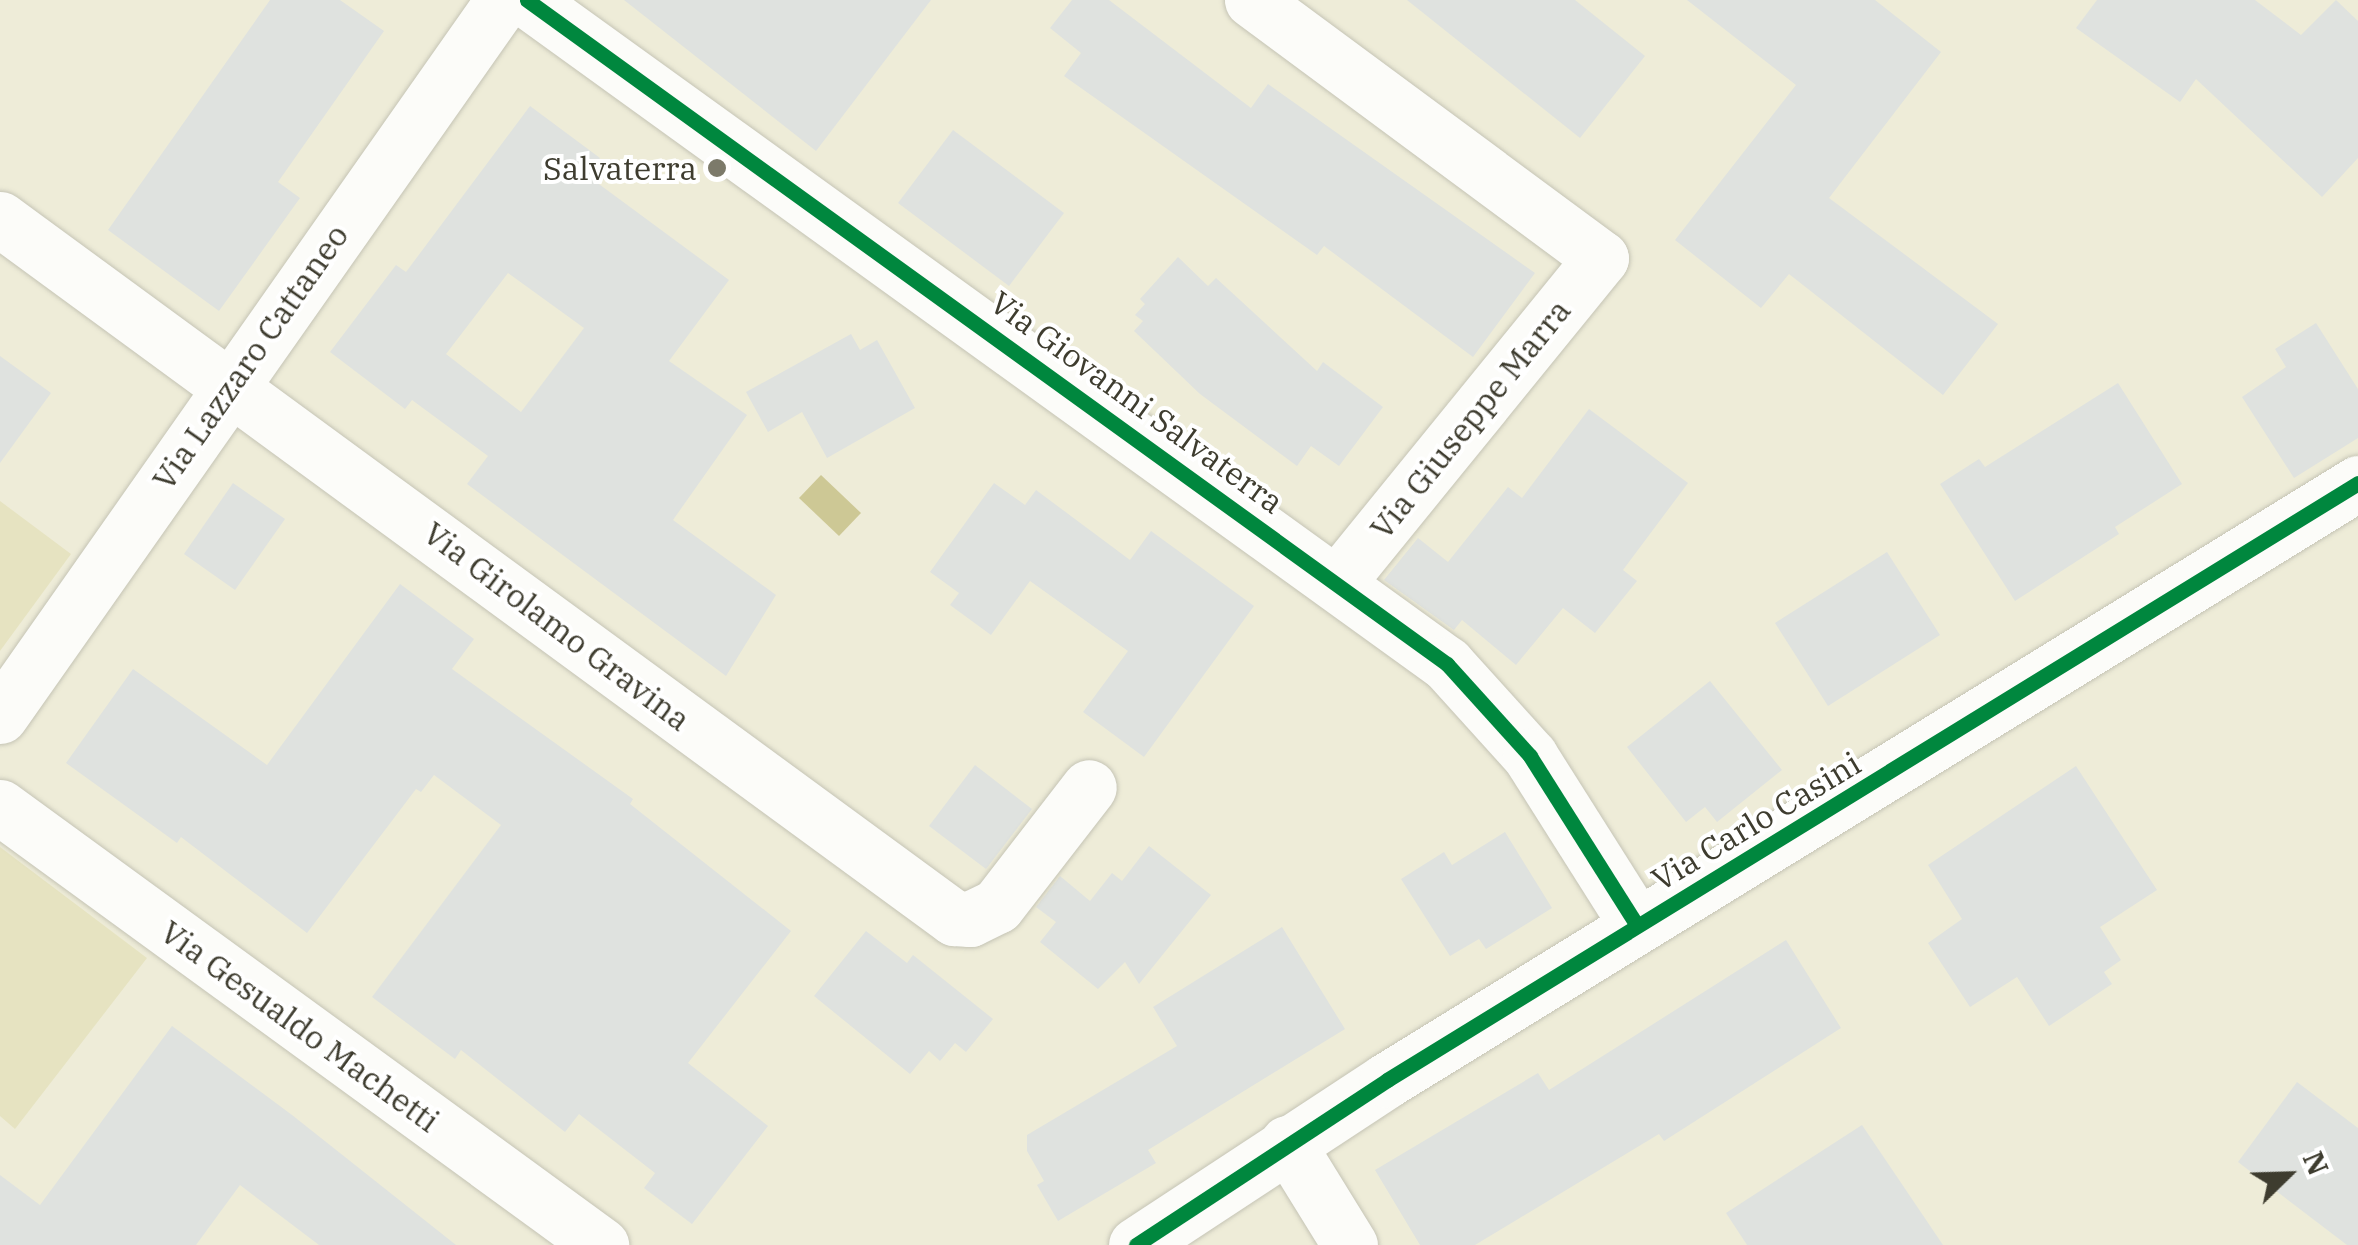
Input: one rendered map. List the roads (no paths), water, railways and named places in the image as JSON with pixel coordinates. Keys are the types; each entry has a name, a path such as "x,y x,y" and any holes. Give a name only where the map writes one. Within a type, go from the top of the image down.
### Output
{"street":[{"name":"Via Lazzaro Cattaneo","path":"0,716 229,383 503,0"},
{"name":"Via Giovanni Salvaterra","path":"527,0 1338,580 1490,705 1637,926"},
{"name":"Via Giuseppe Marra","path":"1252,0 1601,258 1338,580"},
{"name":"Via Girolamo Gravina","path":"0,219 229,383 954,918 970,920 997,906 1089,787"},
{"name":"Via Carlo Casini","path":"1136,1245 1287,1144 1637,926 2352,500"},
{"name":"Via Gesualdo Machetti","path":"0,807 600,1245"},
{"path":"1287,1144 1350,1245"}],"place":[{"name":"Salvaterra","path":"717,168"}]}
